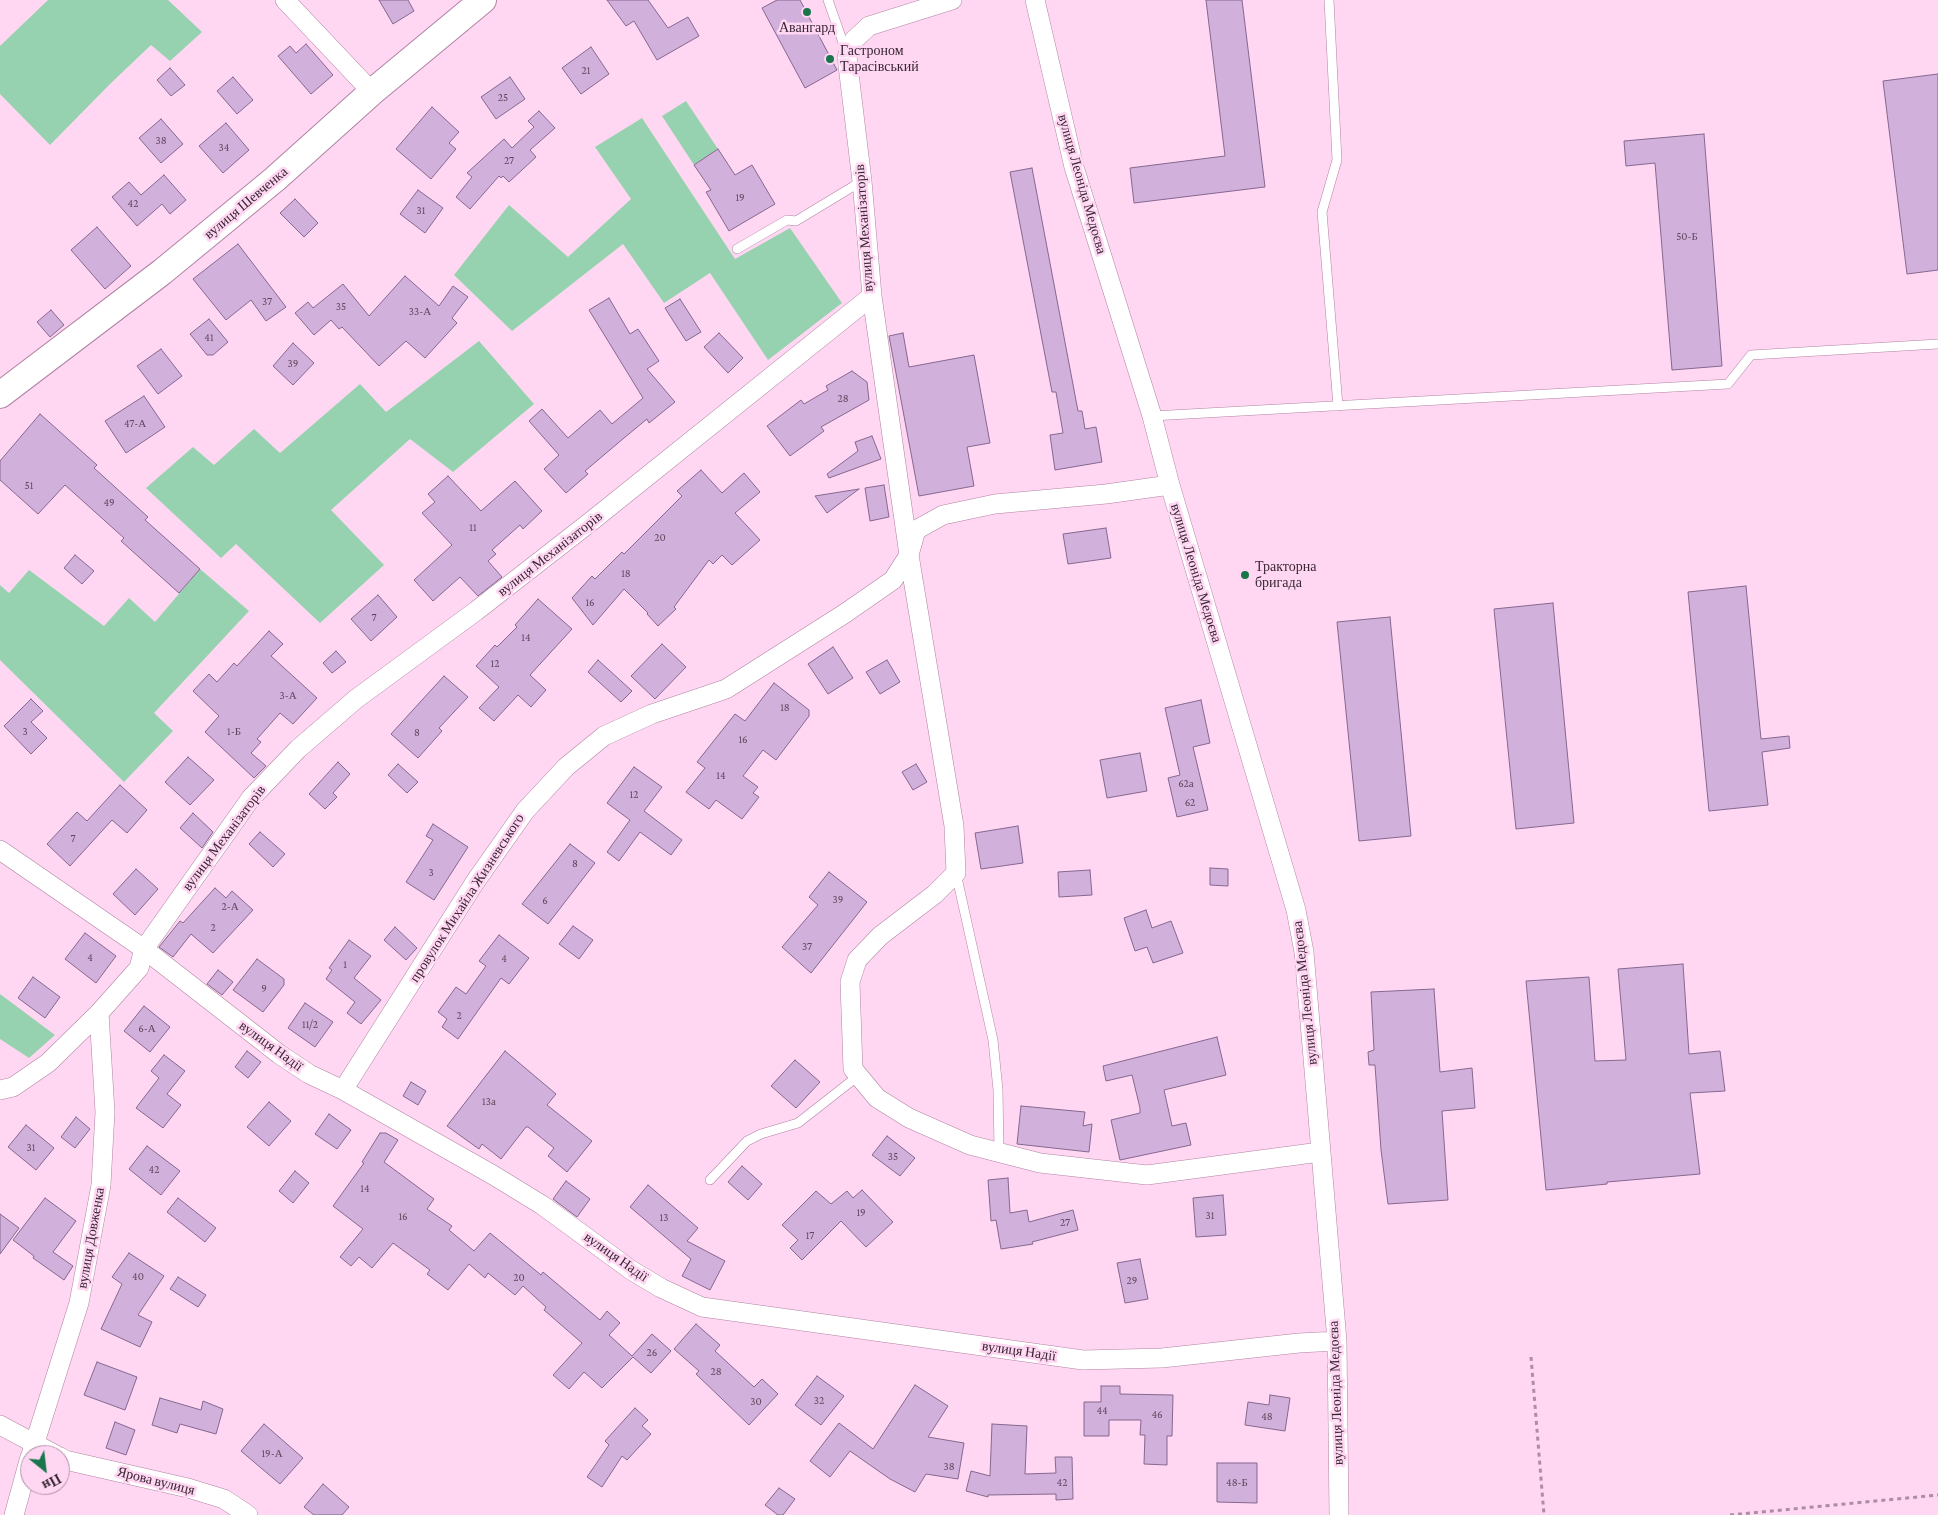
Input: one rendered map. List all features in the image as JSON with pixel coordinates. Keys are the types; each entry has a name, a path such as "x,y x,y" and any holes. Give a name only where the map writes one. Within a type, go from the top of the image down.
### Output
{"main road":[{"name":"вулиця Шевченка","path":"0,395 162,272 275,179 372,92 483,0"}],"street":[{"path":"285,0 372,92"},
{"path":"847,57 854,40 869,26 952,0"},
{"name":"вулиця Леоніда Медоєва","path":"1035,0 1074,167 1152,416 1170,485 1296,910 1304,952 1337,1342 1339,1515"},
{"name":"вулиця Механізаторів","path":"0,1090 13,1086 48,1062 99,1013 138,968 144,949 251,798 298,749 356,698 476,611 589,523 872,296 862,181 847,57"},
{"path":"872,296 909,555 954,826 956,873 935,894 880,936 857,960 850,982 853,1070 877,1098 909,1118 970,1145 1040,1164 1147,1175 1320,1152"},
{"name":"провулок Михайла Жизневського","path":"343,1090 492,858 525,810 566,767 604,736 652,714 726,689 844,614 893,580 909,555 916,530 943,515 994,504 1106,494 1170,485"},
{"name":"вулиця Надії","path":"0,850 144,949 279,1054 309,1074 343,1090 542,1205 638,1274 661,1288 702,1307 1083,1360 1162,1358 1298,1343 1337,1342"},
{"name":"вулиця Довженка","path":"34,1445 79,1303 101,1185 105,1112 99,1013"},
{"path":"0,1426 24,1445"},
{"name":"Ярова вулиця","path":"70,1461 215,1496 224,1499 248,1515"},
{"name":"вулиця Довженка","path":"14,1515 20,1494"}],"lane":[{"path":"828,0 847,57"},
{"path":"1329,0 1337,160 1322,212 1338,406"},
{"path":"737,249 786,220 796,221 862,181"},
{"path":"1152,416 1728,384 1750,356 1938,344"},
{"path":"956,873 993,1040 998,1090 999,1153"},
{"path":"710,1180 747,1141 761,1134 798,1123 858,1076"}],"path":[{"path":"1531,1357 1544,1515"},
{"path":"1730,1515 1938,1495"}],"green space":[{"path":"48,0 168,0 202,32 170,61 151,45 50,145 0,94 0,46"},
{"path":"686,101 718,149 694,165 662,116"},
{"path":"642,118 735,259 790,228 842,303 768,360 710,273 664,303 623,244 512,331 454,275 509,205 568,257 631,199 595,147"},
{"path":"479,341 534,404 453,472 410,439 331,510 384,565 320,623 236,544 221,558 146,488 193,447 214,465 254,429 280,453 360,384 386,412"},
{"path":"200,569 249,611 154,713 173,731 124,782 0,660 0,585 9,593 29,570 104,626 129,598 155,622"},
{"path":"0,994 55,1035 29,1058 0,1039"}],"building":[{"path":"379,0 408,0 414,11 393,24"},
{"path":"607,0 648,0 668,28 688,17 699,36 657,60 634,21 626,26"},
{"path":"777,0 800,0 837,70 805,88 762,8"},
{"path":"1206,0 1242,0 1265,187 1134,203 1130,168 1225,156"},
{"path":"306,44 333,75 311,94 278,56 290,46 296,53"},
{"path":"591,47 609,74 581,94 562,68"},
{"path":"170,68 185,85 171,96 157,80"},
{"path":"1938,74 1938,270 1907,274 1883,81"},
{"path":"233,77 253,100 237,114 217,91"},
{"path":"510,77 525,99 496,119 481,97"},
{"path":"432,107 459,132 449,143 456,149 431,179 396,149"},
{"path":"539,111 555,128 530,150 536,157 509,182 503,176 501,178 499,176 470,209 456,197 472,177 467,173 504,139 512,148 534,127 528,121"},
{"path":"161,119 183,144 161,163 139,138"},
{"path":"226,123 249,150 223,173 199,146"},
{"path":"1704,134 1722,366 1672,370 1655,163 1626,166 1624,141"},
{"path":"718,149 735,175 752,165 775,204 729,231 706,192 711,190 694,165"},
{"path":"1032,168 1078,411 1082,411 1085,429 1096,427 1102,462 1055,470 1050,435 1063,433 1056,392 1052,392 1010,172"},
{"path":"164,175 186,200 170,214 162,204 137,226 112,197 129,182 141,195"},
{"path":"418,190 443,208 425,233 400,214"},
{"path":"295,199 318,223 304,237 280,213"},
{"path":"97,227 131,266 105,289 71,250"},
{"path":"238,244 286,307 266,321 251,300 226,320 193,279"},
{"path":"405,276 439,306 453,286 468,297 452,318 457,323 425,358 406,341 379,366 342,327 339,329 331,320 314,335 295,313 308,302 313,308 343,284 369,316"},
{"path":"609,298 630,334 638,329 659,361 647,369 675,402 649,423 647,419 624,438 585,471 588,474 566,493 544,469 559,455 529,421 542,409 568,438 600,410 612,424 643,398 589,310"},
{"path":"680,299 701,332 686,341 665,308"},
{"path":"51,310 64,325 50,337 37,322"},
{"path":"209,319 228,342 213,355 207,355 190,334"},
{"path":"719,333 743,358 728,373 704,347"},
{"path":"903,333 909,367 974,355 990,443 967,447 974,486 919,496 889,336"},
{"path":"293,343 314,363 293,385 273,366"},
{"path":"161,349 182,376 158,394 137,366"},
{"path":"852,371 867,382 869,400 821,427 824,431 790,456 767,426 801,400 804,404 828,390 826,386"},
{"path":"144,396 165,427 126,453 105,421"},
{"path":"40,414 97,465 94,468 148,517 145,520 200,569 179,593 121,541 124,538 65,485 38,514 0,480 0,461"},
{"path":"872,436 881,459 829,478 827,474 858,451 855,442"},
{"path":"701,470 722,493 744,473 760,492 735,513 760,540 732,565 722,555 713,564 709,560 674,607 676,609 658,626 624,589 593,625 572,598 592,576 595,579 622,552 624,554 682,496 677,491"},
{"path":"448,476 481,511 515,481 542,511 523,529 520,525 492,550 496,554 488,561 502,577 478,596 460,577 433,601 414,580 452,545 422,513 435,502 428,494"},
{"path":"884,485 889,517 870,521 865,488"},
{"path":"859,489 827,513 815,496"},
{"path":"1106,528 1111,558 1068,564 1063,534"},
{"path":"75,555 94,571 82,584 64,568"},
{"path":"1746,586 1761,739 1789,736 1790,748 1762,752 1768,805 1709,811 1688,592"},
{"path":"378,595 397,617 371,641 351,619"},
{"path":"538,599 572,629 530,675 546,690 531,707 518,695 494,721 479,708 499,687 476,666 495,645 497,647 517,627 515,625"},
{"path":"1553,603 1574,823 1516,829 1494,609"},
{"path":"1390,617 1411,836 1359,841 1337,622"},
{"path":"269,631 283,644 271,656 317,698 293,724 280,713 257,739 261,742 251,753 266,766 254,778 205,732 219,716 193,691 209,674 217,682 234,663 237,666"},
{"path":"662,644 686,667 655,699 631,676"},
{"path":"833,647 853,678 828,694 808,664"},
{"path":"336,651 346,662 332,673 323,663"},
{"path":"598,660 632,691 621,702 588,672"},
{"path":"887,660 900,682 880,694 866,672"},
{"path":"444,676 468,697 439,728 442,731 418,758 391,734"},
{"path":"774,683 809,710 809,716 776,760 763,750 743,776 758,787 753,793 759,797 742,819 716,800 709,809 686,792 705,768 697,762 735,714 745,721"},
{"path":"31,699 43,711 31,722 47,738 31,754 4,726"},
{"path":"1201,700 1210,743 1193,747 1208,810 1177,817 1168,778 1180,775 1165,708"},
{"path":"1140,753 1147,791 1107,798 1100,760"},
{"path":"188,757 214,780 190,805 165,782"},
{"path":"338,762 350,774 333,793 337,797 325,809 309,794"},
{"path":"398,764 418,782 407,793 388,775"},
{"path":"916,764 927,782 913,790 902,772"},
{"path":"634,767 662,787 644,811 682,840 671,855 640,832 619,861 607,852 630,820 607,803"},
{"path":"120,785 147,810 127,833 112,820 70,866 47,844 77,812 87,821"},
{"path":"193,813 213,832 202,848 180,828"},
{"path":"433,824 468,847 434,900 406,882 433,840 426,836"},
{"path":"1018,826 1023,863 981,869 975,833"},
{"path":"260,832 285,854 273,867 249,844"},
{"path":"570,844 595,863 548,924 522,904"},
{"path":"1210,868 1228,869 1228,886 1210,885"},
{"path":"136,869 158,889 135,915 113,894"},
{"path":"1090,870 1092,895 1059,897 1058,872"},
{"path":"829,872 867,902 811,973 782,947 818,905 809,897"},
{"path":"215,888 226,898 232,891 253,910 213,953 191,934 173,957 159,947 180,921 183,923"},
{"path":"1146,910 1152,928 1171,921 1183,953 1153,963 1147,947 1135,951 1124,918"},
{"path":"573,926 593,940 579,959 559,944"},
{"path":"395,927 417,948 406,960 384,940"},
{"path":"85,933 116,956 96,983 65,959"},
{"path":"499,935 529,958 509,984 501,978 458,1039 442,1027 447,1019 438,1012 456,987 466,994 486,966 479,961"},
{"path":"349,940 371,956 354,978 381,1000 361,1024 347,1013 355,1002 326,979 332,970 329,968"},
{"path":"257,959 284,979 284,985 263,1012 233,990"},
{"path":"1683,964 1689,1054 1720,1051 1725,1091 1690,1093 1700,1174 1607,1182 1607,1184 1546,1190 1526,981 1589,977 1595,1061 1626,1060 1618,969"},
{"path":"218,970 233,982 222,995 207,984"},
{"path":"33,977 60,997 45,1018 18,998"},
{"path":"1434,989 1440,1072 1472,1068 1475,1108 1442,1111 1448,1200 1388,1204 1381,1150 1375,1065 1369,1065 1368,1052 1374,1050 1371,992"},
{"path":"305,1003 333,1022 315,1047 288,1028"},
{"path":"144,1006 170,1027 150,1052 124,1031"},
{"path":"1217,1037 1226,1075 1164,1090 1172,1126 1186,1123 1191,1145 1120,1160 1111,1120 1140,1113 1140,1108 1132,1075 1106,1081 1103,1066"},
{"path":"247,1051 261,1062 248,1078 235,1067"},
{"path":"505,1051 556,1094 547,1105 592,1141 567,1172 548,1156 554,1148 528,1127 526,1127 501,1159 482,1144 479,1149 447,1126"},
{"path":"164,1055 185,1071 167,1094 181,1105 163,1128 136,1108 159,1078 151,1071"},
{"path":"795,1060 820,1082 796,1108 771,1086"},
{"path":"411,1082 426,1091 418,1105 403,1096"},
{"path":"269,1102 291,1121 269,1146 247,1127"},
{"path":"1021,1106 1085,1112 1083,1126 1092,1124 1089,1152 1017,1144"},
{"path":"329,1114 351,1130 337,1149 315,1134"},
{"path":"76,1117 90,1129 75,1148 61,1137"},
{"path":"26,1125 54,1148 36,1170 8,1147"},
{"path":"380,1133 386,1133 398,1140 384,1162 434,1199 427,1209 452,1226 449,1230 474,1251 490,1233 541,1275 543,1272 600,1320 607,1311 620,1323 609,1335 632,1356 652,1334 671,1351 651,1373 633,1357 602,1388 584,1372 569,1389 553,1375 582,1343 544,1310 546,1307 523,1286 515,1295 488,1273 485,1278 469,1264 448,1290 427,1274 430,1270 393,1243 372,1268 359,1257 351,1266 340,1257 363,1229 333,1206 364,1163 362,1162"},
{"path":"887,1136 915,1158 900,1176 872,1155"},
{"path":"147,1146 180,1171 161,1195 129,1169"},
{"path":"742,1166 762,1184 748,1200 728,1182"},
{"path":"295,1171 309,1183 293,1203 279,1191"},
{"path":"1008,1178 1010,1213 1027,1210 1029,1222 1073,1210 1078,1230 1032,1242 1033,1244 1001,1249 996,1220 991,1221 988,1180"},
{"path":"566,1181 590,1199 577,1217 553,1199"},
{"path":"648,1185 698,1228 687,1241 725,1261 710,1290 682,1276 691,1259 630,1207"},
{"path":"862,1190 893,1222 866,1247 841,1221 802,1260 790,1248 798,1240 782,1225 816,1191 831,1204 847,1191 853,1198"},
{"path":"1223,1195 1226,1235 1196,1237 1193,1198"},
{"path":"45,1198 76,1221 53,1252 73,1266 64,1280 33,1258 34,1256 13,1240"},
{"path":"178,1198 216,1228 205,1242 167,1212"},
{"path":"0,1214 19,1228 0,1254"},
{"path":"129,1253 164,1276 138,1315 152,1322 140,1347 101,1329 122,1284 112,1277"},
{"path":"1140,1259 1148,1299 1125,1303 1117,1263"},
{"path":"178,1277 206,1295 198,1307 170,1289"},
{"path":"696,1324 720,1345 715,1351 754,1387 762,1379 778,1394 749,1425 696,1374 699,1371 674,1349"},
{"path":"97,1362 137,1377 125,1410 84,1395"},
{"path":"817,1376 844,1396 821,1425 795,1405"},
{"path":"915,1385 948,1406 928,1437 964,1443 958,1479 926,1474 915,1492 890,1479 850,1451 830,1477 810,1461 839,1423 873,1449"},
{"path":"1101,1386 1120,1386 1120,1394 1173,1395 1172,1436 1167,1436 1167,1465 1144,1464 1145,1435 1140,1435 1141,1420 1109,1420 1109,1436 1084,1436 1084,1402 1101,1402"},
{"path":"1270,1395 1290,1398 1285,1431 1245,1425 1248,1402 1269,1405"},
{"path":"160,1398 201,1410 203,1401 223,1409 216,1434 180,1424 177,1433 152,1425"},
{"path":"635,1408 648,1420 642,1426 651,1434 627,1460 622,1456 602,1487 587,1477 609,1445 605,1441"},
{"path":"115,1422 135,1430 126,1455 106,1448"},
{"path":"264,1424 303,1458 280,1484 241,1451"},
{"path":"992,1424 1027,1426 1025,1474 1056,1473 1055,1457 1072,1457 1073,1499 1056,1500 1056,1494 988,1495 988,1497 966,1491 971,1471 990,1476"},
{"path":"1217,1463 1257,1463 1257,1503 1217,1502"},
{"path":"323,1484 349,1507 342,1515 314,1515 304,1507"},
{"path":"779,1488 795,1499 783,1515 778,1515 765,1505"}],"place":[{"name":"Авангард","path":"807,12"},
{"name":"Гастроном Тарасівський","path":"830,59"},
{"name":"Тракторна бригада","path":"1245,575"}]}
